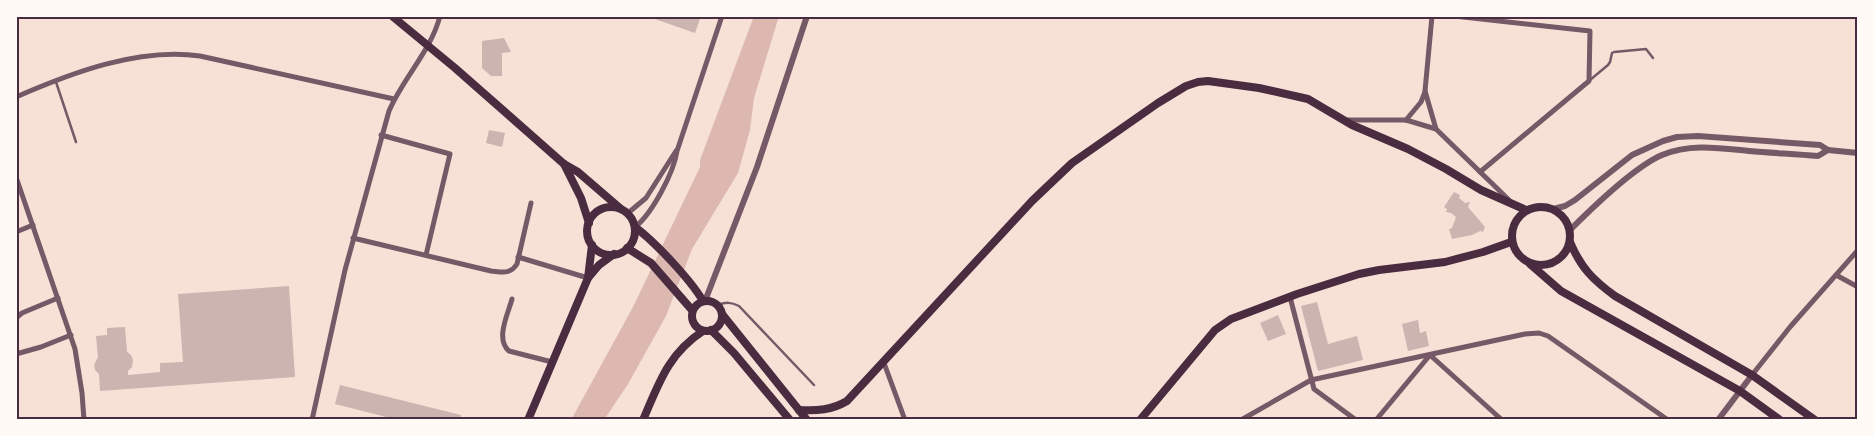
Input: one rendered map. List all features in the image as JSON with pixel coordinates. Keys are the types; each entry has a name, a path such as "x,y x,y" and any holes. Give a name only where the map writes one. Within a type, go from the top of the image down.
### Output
{"main road":[{"path":"392,16 564,164 578,172 624,211 704,301"},
{"path":"799,410 820,410 835,407 854,395 1005,230 1062,171 1176,92 1198,82 1251,87 1301,96 1342,120 1408,149 1481,190 1526,210"},
{"path":"564,164 581,198 589,223"},
{"path":"1530,264 1545,265 1559,259 1566,252 1570,242 1570,230 1561,214 1553,209 1535,207 1526,210 1519,216 1511,232 1511,242 1521,259 1530,264 1561,291 1740,391 1780,420"},
{"path":"528,420 588,278 592,245 588,234 592,216 605,208 624,211"},
{"path":"588,278 614,254 627,248 641,232"},
{"path":"1140,420 1219,326 1231,319 1290,297 1364,273 1446,262 1511,242"},
{"path":"1570,242 1585,271 1598,284 1615,296 1752,375 1815,420"},
{"path":"592,245 602,253 614,254"},
{"path":"627,248 651,263 692,310"},
{"path":"790,420 734,353 707,331 694,325 692,310 698,303 710,301 718,305 722,314 807,420"},
{"path":"642,420 673,357 688,342 720,323 722,314"}],"street":[{"path":"312,420 353,238 381,135 394,99 428,45 440,16"},
{"path":"641,232 643,221 650,212 675,162 722,16"},
{"path":"704,301 757,167 807,16"},
{"path":"1406,120 1421,102 1425,91 1432,16"},
{"path":"1454,16 1590,31 1589,81 1480,172"},
{"path":"16,97 55,80 132,58 174,53 200,56 394,99"},
{"path":"1425,91 1436,129"},
{"path":"1342,120 1406,120 1436,129 1511,202"},
{"path":"381,135 450,154 426,255"},
{"path":"1553,209 1565,206 1575,200 1632,155 1677,137 1698,136 1820,145 1828,150 1858,153"},
{"path":"1570,230 1630,176 1650,162 1673,152 1714,147 1818,156 1828,150"},
{"path":"624,211 646,198 677,151"},
{"path":"16,176 71,336 78,365 84,420"},
{"path":"353,238 502,272 511,271 518,257 531,203"},
{"path":"16,232 33,225"},
{"path":"1718,420 1790,327 1858,250"},
{"path":"518,257 588,278"},
{"path":"1836,275 1858,287"},
{"path":"1290,297 1311,380 1317,392 1356,420"},
{"path":"16,318 22,313 58,298"},
{"path":"512,299 502,338 504,346 509,351 552,362"},
{"path":"1241,420 1311,380 1539,333 1548,336 1668,420"},
{"path":"16,354 71,336"},
{"path":"1376,420 1430,355"},
{"path":"1430,355 1502,420"},
{"path":"884,363 905,420"}],"lane":[{"path":"1589,81 1608,65 1614,52 1646,49 1653,58"},
{"path":"55,80 76,142"},
{"path":"718,305 728,302 739,306 814,385"}],"shaded area":[{"path":"754,16 779,16 754,98 750,130 738,173 692,249 666,316 628,384 604,420 571,420 633,307 700,167 700,160"}],"building":[{"path":"655,16 701,16 695,33 655,19"},
{"path":"504,38 511,52 502,53 502,76 491,76 482,68 482,41"},
{"path":"489,130 505,133 502,147 486,143"},
{"path":"1454,192 1460,195 1459,198 1465,203 1470,202 1468,207 1485,227 1483,232 1480,231 1472,235 1452,239 1449,229 1452,228 1456,217 1446,212 1447,209 1444,207"},
{"path":"289,286 295,377 100,391 99,374 95,370 94,365 98,357 96,336 107,335 107,328 125,327 127,352 133,360 128,375 160,372 160,363 183,362 178,294"},
{"path":"1317,302 1328,344 1357,336 1363,360 1318,371 1301,306"},
{"path":"1278,315 1286,334 1268,341 1260,323"},
{"path":"1418,320 1420,333 1426,331 1429,346 1408,351 1402,324"},
{"path":"340,385 461,415 460,420 398,420 335,404"}]}
